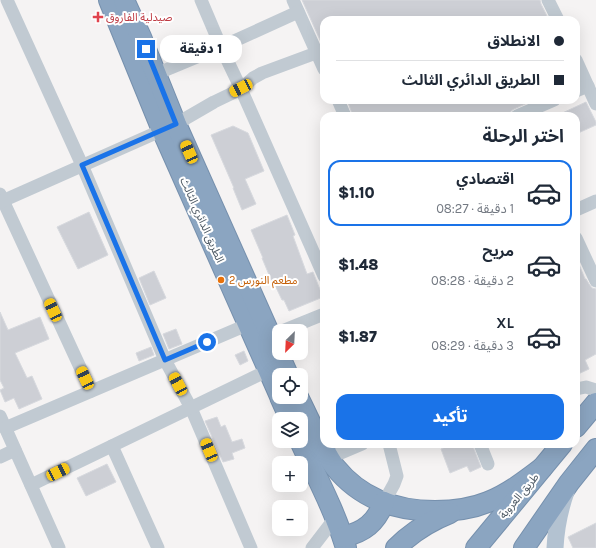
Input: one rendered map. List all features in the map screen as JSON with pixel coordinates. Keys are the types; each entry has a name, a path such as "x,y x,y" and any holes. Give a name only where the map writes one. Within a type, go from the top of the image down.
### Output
{"highway":[{"name":"الطريق الدائري الثالث","path":"109,0 169,127 272,324"},
{"name":"الطريق الدائري الثالث","path":"124,0 156,74 169,127 249,324 275,368"},
{"path":"580,422 596,403"},
{"path":"302,404 320,440"},
{"path":"303,448 335,518 344,542 377,517 384,502"},
{"path":"324,448 336,467 353,484 362,491 384,502 407,509 454,511"},
{"name":"طريق العروبة","path":"476,548 559,448"},
{"path":"524,548 569,483 596,449"},
{"path":"396,548 405,539 441,516 454,511 475,507 498,498 542,468"}],"main road":[{"path":"555,548 560,513 569,483"}],"street":[{"path":"7,0 82,165 165,360 191,408 251,548"},
{"path":"201,0 320,267"},
{"path":"293,0 320,62"},
{"path":"548,0 556,16"},
{"path":"156,74 221,47 298,12"},
{"path":"91,391 1,199 169,127 241,88 262,73 316,53"},
{"path":"582,88 596,104"},
{"path":"528,112 545,104"},
{"path":"580,208 596,201"},
{"path":"580,247 596,281"},
{"path":"299,324 320,316"},
{"path":"5,428 249,324"},
{"path":"31,485 191,408 272,375"},
{"path":"580,388 586,387 596,390"},
{"path":"0,416 59,548"},
{"path":"112,446 158,548"},
{"path":"329,458 353,448"},
{"path":"384,502 397,476 390,448"},
{"path":"482,448 488,464"},
{"path":"0,457 15,450"},
{"path":"314,547 335,518"}],"building":[{"path":"302,0 540,0 547,16 320,16 320,40"},
{"path":"586,102 596,125 580,132 580,112 565,112"},
{"path":"348,104 525,104 510,112 352,112"},
{"path":"233,126 248,133 264,171 245,179 256,204 242,210 211,135"},
{"path":"89,212 108,255 78,269 57,227"},
{"path":"287,215 307,274 313,272 320,290 320,298 289,311 273,281 272,282 251,230"},
{"path":"580,267 585,279 592,288 596,289 596,354 585,360 589,369 580,373"},
{"path":"154,271 166,298 150,305 139,278"},
{"path":"0,312 8,330 40,317 49,339 15,353 27,378 32,376 42,399 19,409 14,398 5,402 0,390 4,388 0,380"},
{"path":"176,329 182,344 169,349 163,334"},
{"path":"151,347 154,355 139,361 136,353"},
{"path":"244,351 248,361 240,365 235,355"},
{"path":"217,417 221,427 225,425 232,442 242,439 245,448 232,453 234,459 223,462 205,421"},
{"path":"474,448 481,467 470,472 467,466 450,473 441,449"},
{"path":"107,464 116,482 86,496 77,478"},
{"path":"596,523 596,548 573,548 568,537"}],"place":[{"name":"صيدلية الفاروق","path":"98,17"},
{"name":"مطعم النورس 2","path":"221,280"}],"route":[{"path":"146,49 176,124 82,165 165,360 207,342"}]}
